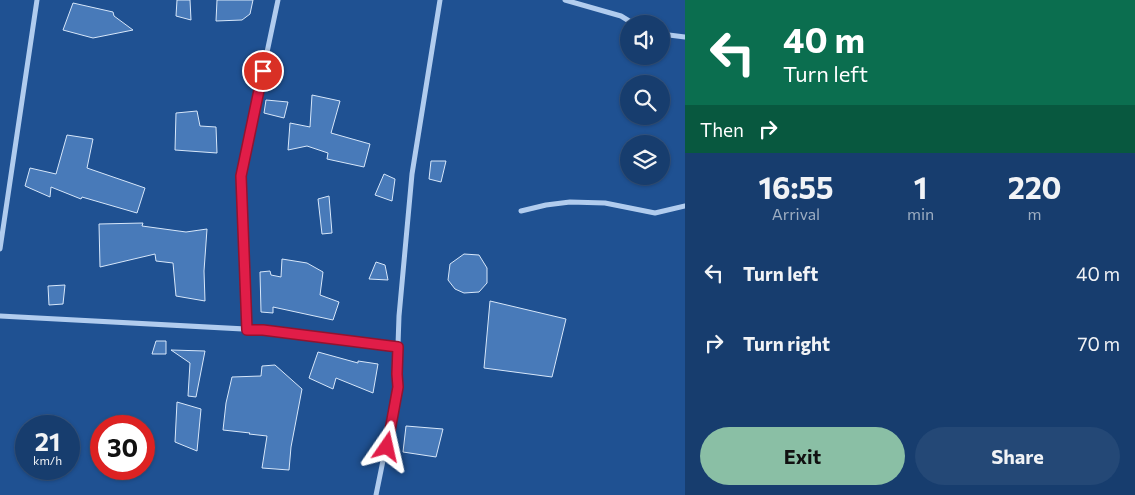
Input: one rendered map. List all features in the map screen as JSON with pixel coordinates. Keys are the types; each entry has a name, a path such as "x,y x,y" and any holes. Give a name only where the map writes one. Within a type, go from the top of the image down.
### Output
{"street":[{"path":"0,249 37,0"},
{"path":"247,330 241,176 278,0"},
{"path":"376,495 398,387 399,316 412,174 440,0"},
{"path":"565,0 620,16"},
{"path":"670,35 685,37"},
{"path":"521,211 570,202 605,203 655,213 685,206"},
{"path":"0,316 263,330 398,347"}],"building":[{"path":"177,0 190,0 191,20 176,16"},
{"path":"217,0 253,0 250,14 242,20 216,21"},
{"path":"73,3 113,12 114,16 133,30 93,38 63,30"},
{"path":"312,95 340,101 331,133 370,144 364,167 327,159 328,153 307,146 288,150 290,123 310,127"},
{"path":"266,100 288,102 284,118 264,113"},
{"path":"197,111 200,126 216,127 217,153 175,150 176,113"},
{"path":"67,135 93,139 87,168 145,188 137,213 82,197 81,199 51,187 50,197 25,186 30,168 56,174"},
{"path":"431,161 446,161 441,182 429,179"},
{"path":"384,174 395,179 392,201 375,195"},
{"path":"329,196 332,233 322,234 318,199"},
{"path":"143,223 142,226 186,232 207,229 204,271 205,301 176,296 173,263 156,261 155,254 100,267 99,224"},
{"path":"464,254 479,255 487,268 487,283 479,292 464,293 455,289 448,280 450,264"},
{"path":"282,259 307,263 323,272 320,295 339,302 333,320 273,307 273,313 261,312 260,272 270,271 271,275 281,277"},
{"path":"376,262 385,265 388,280 369,279"},
{"path":"65,285 63,304 49,305 48,286"},
{"path":"490,301 566,319 552,377 484,368"},
{"path":"156,341 166,341 166,354 152,354"},
{"path":"171,350 205,351 196,397 188,396 190,363"},
{"path":"318,352 358,363 358,361 378,364 373,393 336,378 333,389 309,378"},
{"path":"275,365 302,389 291,447 289,470 262,468 267,436 223,430 226,403 232,377 261,376 262,366"},
{"path":"177,402 201,409 197,451 175,442"},
{"path":"406,426 443,429 436,457 403,452"}],"route":[{"path":"263,71 241,176 247,330 263,330 398,347 398,387 387,447"}]}
